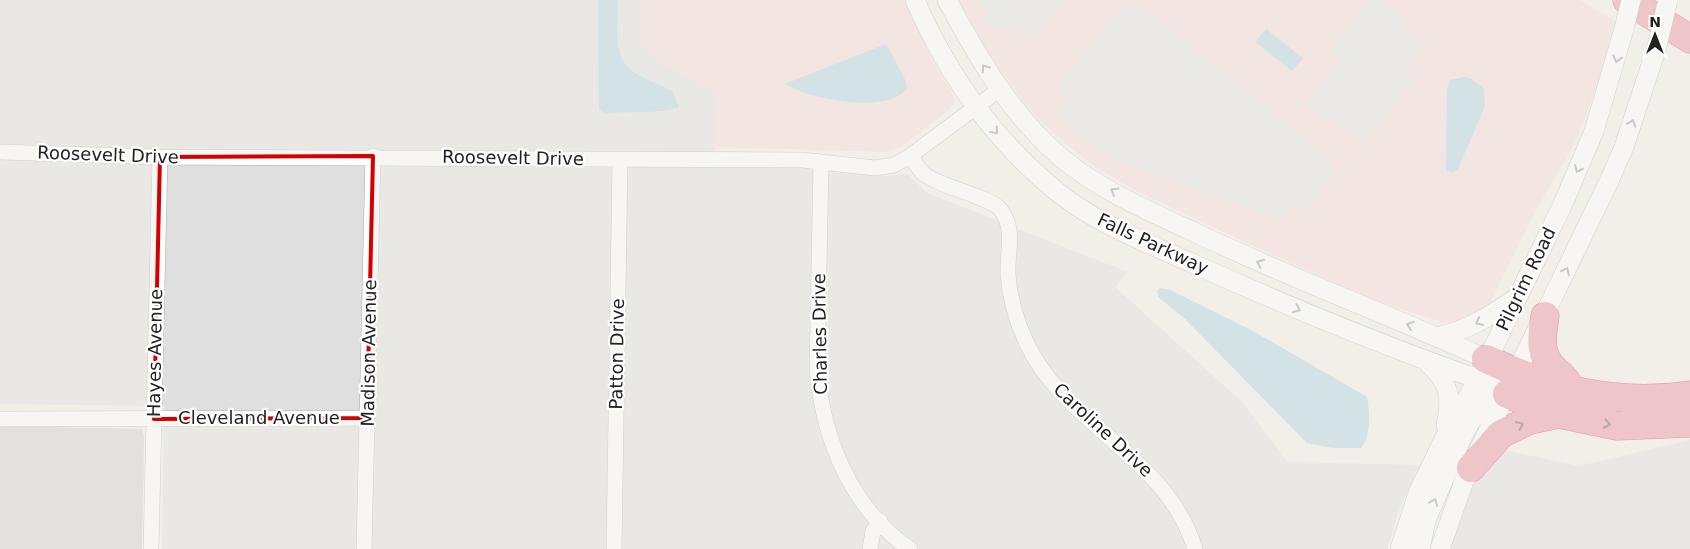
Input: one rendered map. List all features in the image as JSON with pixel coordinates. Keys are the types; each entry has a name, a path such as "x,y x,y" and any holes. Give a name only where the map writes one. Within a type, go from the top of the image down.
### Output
{"highway":[{"path":"1627,0 1690,39"},
{"path":"1654,0 1690,22"},
{"path":"1545,316 1542,339 1544,356 1565,379 1565,403"},
{"path":"1496,379 1565,403 1617,426 1690,423"},
{"path":"1471,468 1501,434 1565,403 1690,395"}],"street":[{"name":"Falls Parkway","path":"916,0 936,46 975,108 1006,144 1034,172 1056,191 1098,220 1284,304 1425,361 1496,379"},
{"name":"Falls Parkway","path":"947,0 977,56 1000,89 1031,127 1059,156 1112,191 1235,252 1436,337 1496,379"},
{"name":"Pilgrim Road","path":"1440,549 1471,468 1517,297 1562,204 1594,131 1631,0"},
{"name":"Pilgrim Road","path":"1400,549 1418,493 1443,440 1496,379 1545,316 1624,147 1656,50 1668,0"},
{"name":"Roosevelt Drive","path":"0,152 160,157 373,156 620,160 694,158 821,162 875,168 894,165 910,156 1000,89"},
{"name":"Madison Avenue","path":"364,549 373,156"},
{"name":"Caroline Drive","path":"910,156 924,174 998,208 1010,223 1008,275 1014,306 1024,337 1035,358 1064,395 1138,461 1160,484 1177,507 1195,549"},
{"name":"Hayes Avenue","path":"151,549 160,157"},
{"name":"Patton Drive","path":"614,549 620,160"},
{"name":"Charles Drive","path":"821,162 817,370 820,401 832,444 844,471 862,500 880,521 910,549"},
{"path":"1436,337 1457,333 1482,321 1517,297"},
{"path":"1425,361 1439,373 1447,387 1451,402 1443,440"},
{"path":"1420,549 1426,520 1465,431 1496,379"},
{"name":"Cleveland Avenue","path":"0,419 367,418"},
{"path":"870,549 873,531 880,521"}],"highlighted area":[{"path":"373,156 367,418 154,419 160,157"}],"shaded area":[{"path":"0,0 639,0 639,41 653,58 716,94 715,166 797,167 885,176 907,174 927,193 1128,272 1115,287 1241,401 1288,462 1419,465 1398,513 1387,549 162,549 164,406 0,404"},
{"path":"639,0 904,0 933,62 950,89 955,101 948,111 902,146 888,152 714,147 716,94 653,58 639,41"},
{"path":"958,0 1580,0 1616,22 1599,80 1577,139 1534,214 1487,309 1455,322 1441,322 1376,301 1249,244 1132,189 1088,162 1044,125 1025,104 988,52"},
{"path":"980,0 1063,0 1035,37 1025,29 1015,32 1003,28 994,32"},
{"path":"1370,0 1381,0 1404,20 1401,26 1426,44 1405,71 1413,81 1363,143 1330,118 1327,123 1305,104 1340,58 1330,51"},
{"path":"1131,4 1152,15 1332,161 1327,166 1335,173 1303,214 1292,206 1288,208 1285,221 1123,163 1087,141 1057,114 1068,100 1055,90 1122,7"},
{"path":"0,426 142,429 144,436 142,549 0,549"},
{"path":"1690,440 1690,549 1447,549 1458,515 1490,447 1579,466"}],"water":[{"path":"598,0 618,0 617,31 619,51 629,68 638,75 673,92 679,107 652,112 605,114 599,109"},
{"path":"1266,29 1303,58 1292,71 1255,42"},
{"path":"886,44 905,79 907,88 898,96 884,101 867,103 848,102 811,95 785,84"},
{"path":"1464,77 1472,79 1484,89 1485,106 1458,169 1453,172 1446,171 1447,89 1450,80"},
{"path":"1160,288 1170,290 1253,331 1367,397 1369,410 1368,431 1361,448 1333,448 1307,443 1185,319 1158,297 1157,291"}]}
